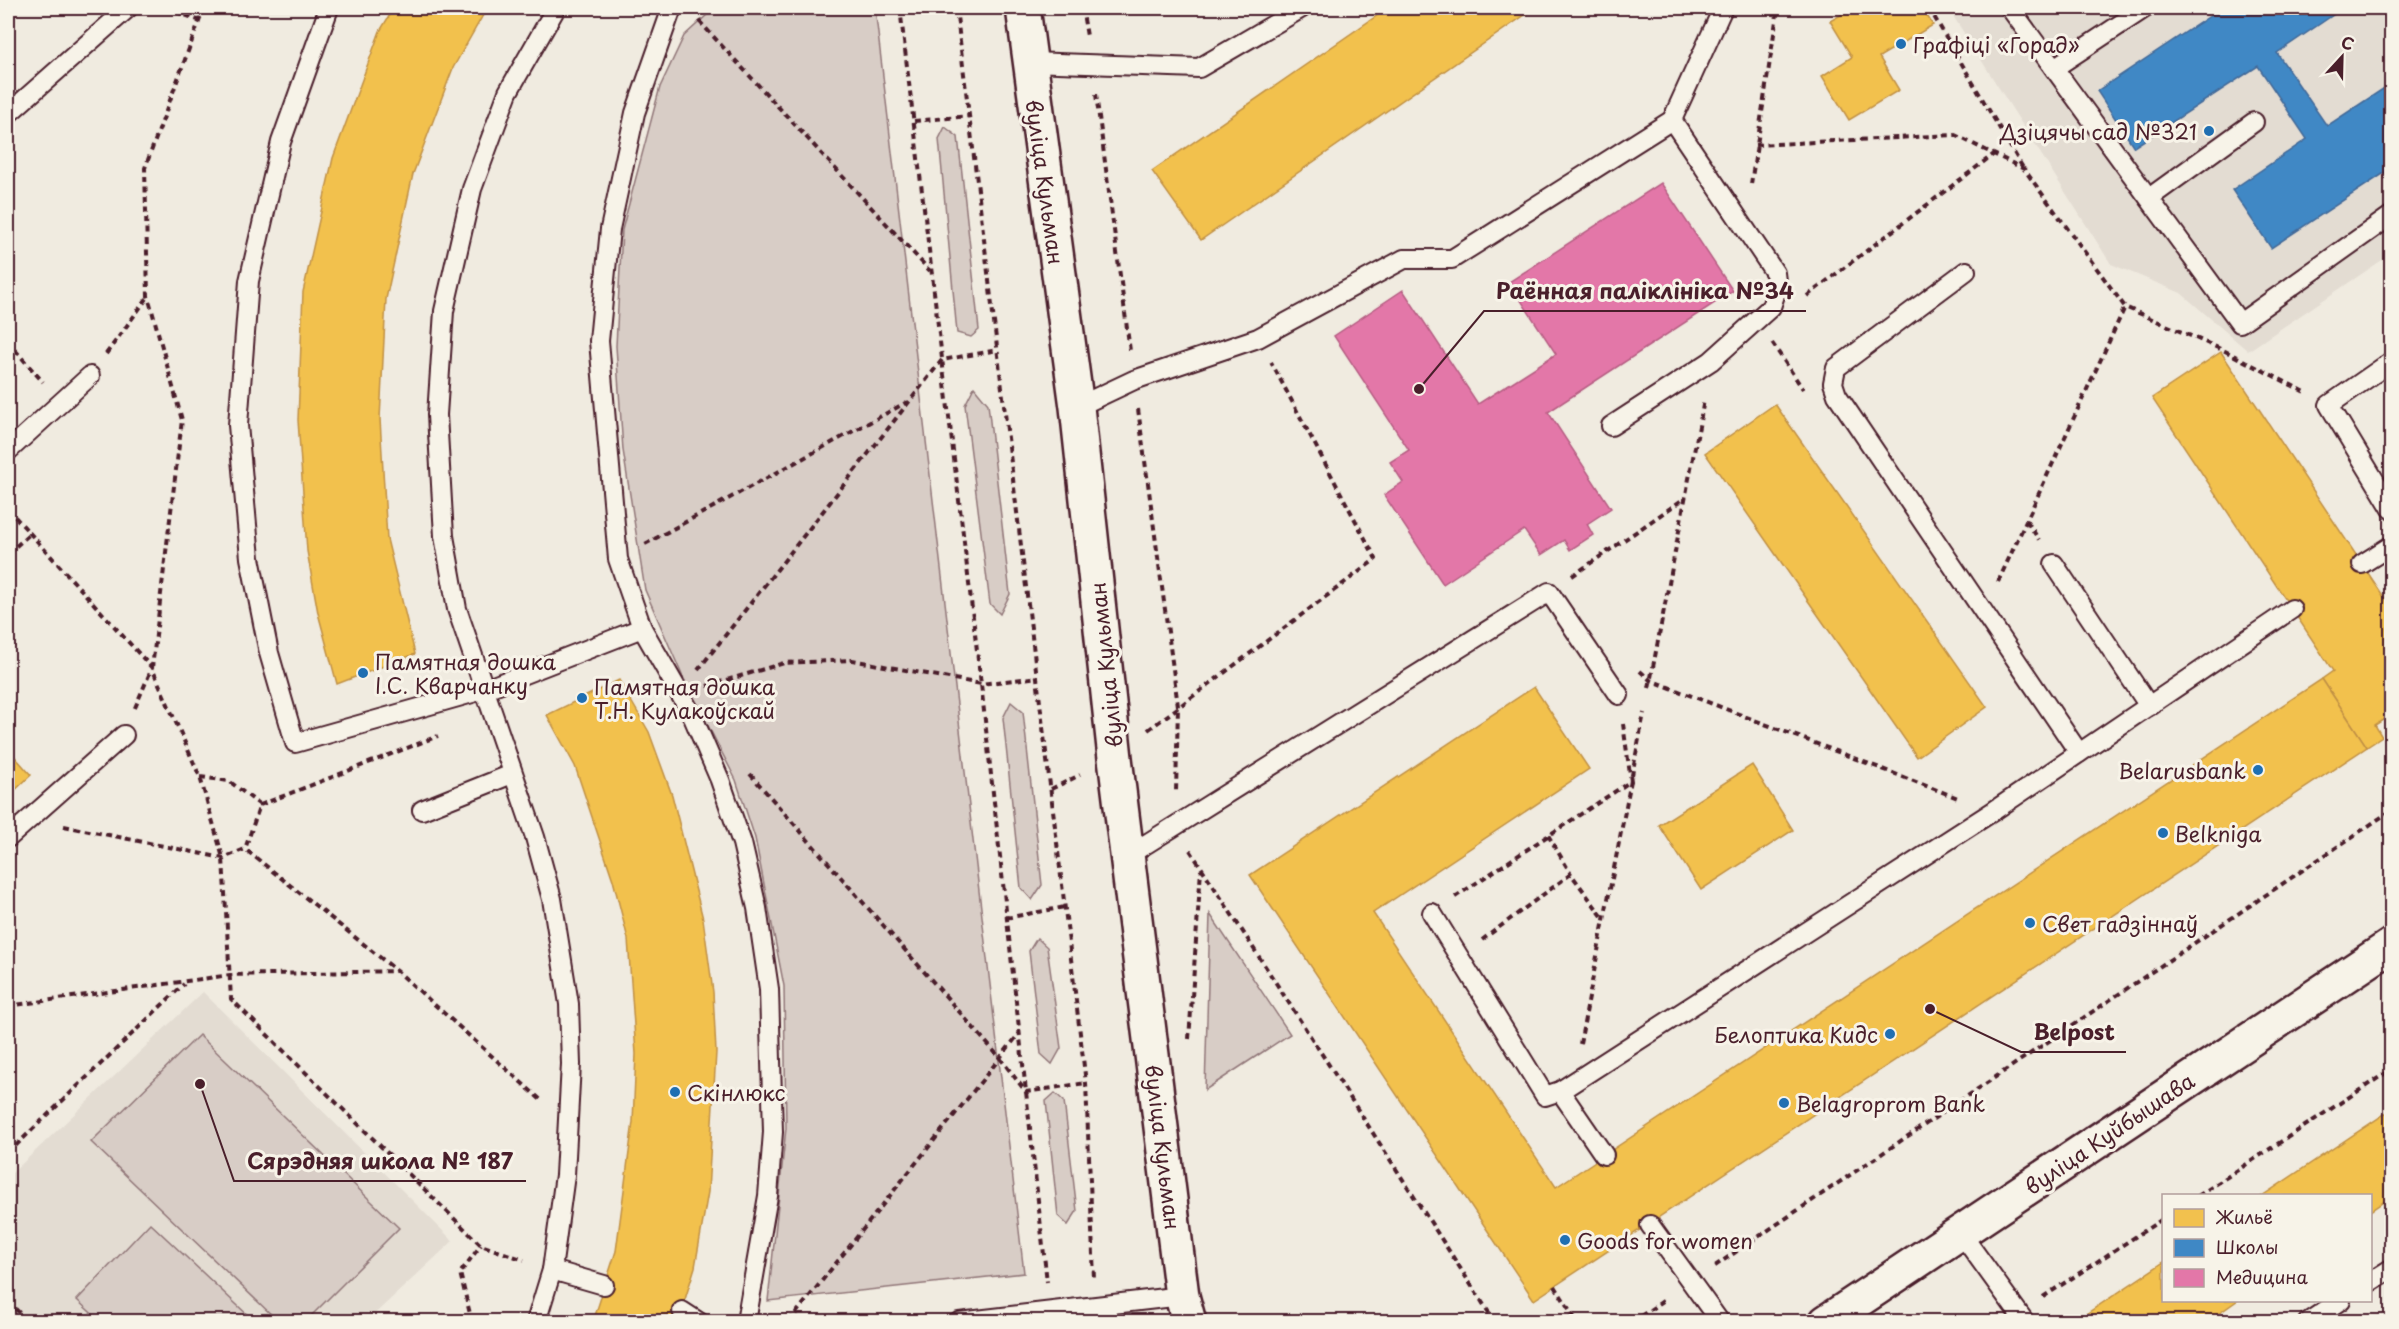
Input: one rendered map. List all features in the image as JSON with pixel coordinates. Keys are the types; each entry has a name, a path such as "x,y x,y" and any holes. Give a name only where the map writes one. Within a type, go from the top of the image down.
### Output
{"street":[{"name":"вуліца Кульман","path":"1023,8 1077,408 1115,758 1186,1309"},
{"name":"вуліца Куйбышава","path":"1826,1322 2391,945"}],"lane":[{"path":"8,114 128,8"},
{"path":"330,8 281,142 249,281 238,425 250,558 269,653 295,743 483,690 642,628"},
{"path":"536,1322 552,1270 564,1186 571,1064 569,1004 562,951 535,837 457,609 444,536 437,415 444,311 472,189 508,92 556,8"},
{"path":"672,8 635,113 610,229 599,341 618,559 642,628 680,694 720,780 742,843 757,908 769,989 773,1132 768,1196 746,1322"},
{"path":"1030,62 1199,68 1302,8"},
{"path":"1077,408 1134,380 1258,338 1404,259 1452,259 1672,120 1724,8"},
{"path":"2010,8 2240,323 2391,215"},
{"path":"2054,68 2145,8"},
{"path":"1611,426 1711,361 1771,307 1777,289 1775,273 1745,232 1672,120"},
{"path":"2149,198 2254,122"},
{"path":"1966,271 1836,368 1833,382 1837,394 2079,753"},
{"path":"2391,361 2329,405 2391,509"},
{"path":"8,451 90,376"},
{"path":"2362,564 2391,545"},
{"path":"2054,564 2149,705"},
{"path":"1127,856 1549,592 1619,695"},
{"path":"1432,913 1545,1096 1567,1086 1992,812 2292,609"},
{"path":"8,838 124,735"},
{"path":"422,810 513,774"},
{"path":"1567,1086 1604,1155"},
{"path":"1650,1224 1720,1322"},
{"path":"1960,1232 2022,1317"},
{"path":"2372,1281 2391,1268"},
{"path":"552,1270 604,1285"},
{"path":"2319,1319 2339,1302"},
{"path":"959,1322 1095,1306 1186,1309"},
{"path":"682,1311 699,1322"}],"path":[{"path":"166,8 198,20"},
{"path":"195,8 198,20"},
{"path":"124,735 152,668 182,420 148,296 145,168 204,8"},
{"path":"900,8 981,684 1050,1311"},
{"path":"956,8 1039,676 1086,1083 1095,1306"},
{"path":"1082,8 1092,64 1178,706 1176,825 1201,868 1495,1322"},
{"path":"1745,232 1755,146 1778,8"},
{"path":"1929,8 2024,169 2125,307 2225,351 2329,405"},
{"path":"695,16 931,272"},
{"path":"914,120 970,116"},
{"path":"1755,146 1955,135 2024,169"},
{"path":"1801,301 1994,154"},
{"path":"2391,295 2388,297 2391,305"},
{"path":"90,376 148,296"},
{"path":"1985,611 2125,307"},
{"path":"1051,789 1115,758 1178,706 1377,559 1258,338"},
{"path":"8,342 61,402"},
{"path":"680,694 942,360 998,350"},
{"path":"1648,691 1711,361"},
{"path":"618,559 910,401"},
{"path":"1549,592 1685,498"},
{"path":"8,509 152,668 200,777 223,858 231,999 481,1245 552,1270"},
{"path":"8,553 30,534"},
{"path":"680,694 784,663 852,660 981,684 1039,676"},
{"path":"1633,665 1650,680 1992,812"},
{"path":"1619,695 1631,780"},
{"path":"1567,1086 1646,702"},
{"path":"28,819 223,858 245,849 260,805 494,714"},
{"path":"742,765 1000,1058 1026,1092"},
{"path":"200,777 229,781 260,805"},
{"path":"1432,913 1631,780"},
{"path":"1632,1322 2391,810"},
{"path":"1548,836 1571,874 1603,917"},
{"path":"245,849 397,970 568,1125"},
{"path":"1189,1044 1201,868"},
{"path":"1459,956 1571,874"},
{"path":"1006,918 1065,907"},
{"path":"8,1006 230,975 397,970"},
{"path":"8,1153 184,983"},
{"path":"789,1322 1020,1033"},
{"path":"2201,1194 2391,1069"},
{"path":"1026,1092 1086,1083"},
{"path":"2022,1317 2162,1219"},
{"path":"472,1322 460,1273 481,1245"},
{"path":"1555,1286 1577,1322"},
{"path":"8,1301 28,1322"}],"shaded area":[{"path":"759,8 875,8 1024,1273 768,1301 786,1128 784,986 755,838 736,780 682,675 645,590 623,450 616,346 622,230 660,87 684,36 707,15"},
{"name":"Дзіцячы сад №321","path":"1948,8 2391,8 2391,254 2248,351 2181,293 2111,264"},
{"path":"945,127 958,137 979,330 971,337 957,333 939,139"},
{"path":"974,387 988,404 1010,594 1000,614 990,604 965,405"},
{"path":"1011,702 1023,712 1042,885 1032,900 1021,888 1003,718"},
{"path":"1210,914 1290,1034 1205,1090"},
{"path":"1037,938 1047,947 1061,1048 1052,1064 1041,1054 1029,951"},
{"path":"203,992 453,1241 367,1321 8,1322 8,1177"},
{"path":"199,1035 399,1228 306,1321 278,1321 91,1142"},
{"path":"1055,1093 1064,1101 1077,1211 1068,1225 1058,1216 1046,1101"},
{"path":"150,1223 254,1321 100,1321 77,1300"}],"building: Жильё":[{"path":"394,8 487,8 453,68 413,174 386,299 380,419 387,539 415,654 337,684 318,613 307,551 298,420 303,292 333,158 380,31"},
{"path":"1388,8 1535,8 1201,240 1152,171"},
{"path":"1853,8 1922,8 1933,25 1879,57 1899,90 1849,120 1822,76 1852,57 1830,21"},
{"path":"2221,352 2392,609 2392,714 2375,725 2382,737 2367,747 2322,679 2333,671 2152,398"},
{"path":"1775,404 1987,707 1917,757 1705,453"},
{"path":"2322,679 2367,747 1534,1300 1250,875 1534,687 1589,769 1373,913 1556,1187"},
{"path":"619,680 649,732 672,795 703,919 713,992 716,1052 708,1192 695,1267 678,1322 593,1322 616,1251 633,1122 636,1054 628,939 613,880 575,766 547,715"},
{"path":"8,749 31,775 8,797"},
{"path":"1752,765 1793,830 1701,890 1659,825"},
{"path":"2392,1109 2392,1196 2372,1210 2372,1194 2265,1194"},
{"path":"2162,1263 2162,1302 2235,1302 2207,1322 2091,1322 2086,1314"}],"building: Школы":[{"path":"2222,8 2336,8 2339,11 2277,53 2327,126 2392,83 2392,168 2271,248 2232,190 2307,139 2258,66 2134,147 2097,91"}],"building: Медицина":[{"path":"1661,183 1733,291 1548,412 1611,508 1587,524 1593,535 1570,550 1564,540 1541,555 1524,530 1443,584 1384,495 1403,482 1390,462 1409,450 1334,336 1403,290 1478,404 1556,354 1509,282"}],"place":[{"name":"Графіці «Горад»","path":"1901,44"},
{"name":"Дзіцячы сад №321","path":"2209,131"},
{"name":"Раённая паліклініка №34","path":"1419,389"},
{"name":"Памятная дошка І.С. Кварчанку","path":"363,673"},
{"name":"Памятная дошка Т.Н. Кулакоўскай","path":"582,698"},
{"name":"Belarusbank","path":"2258,770"},
{"name":"Belkniga","path":"2163,833"},
{"name":"Свет гадзіннаў","path":"2030,923"},
{"name":"Belpost","path":"1930,1009"},
{"name":"Белоптика Кидс","path":"1890,1034"},
{"name":"Сярэдняя школа № 187","path":"200,1084"},
{"name":"Скінлюкс","path":"675,1092"},
{"name":"Belagroprom Bank","path":"1784,1103"},
{"name":"Goods for women","path":"1565,1240"}]}
